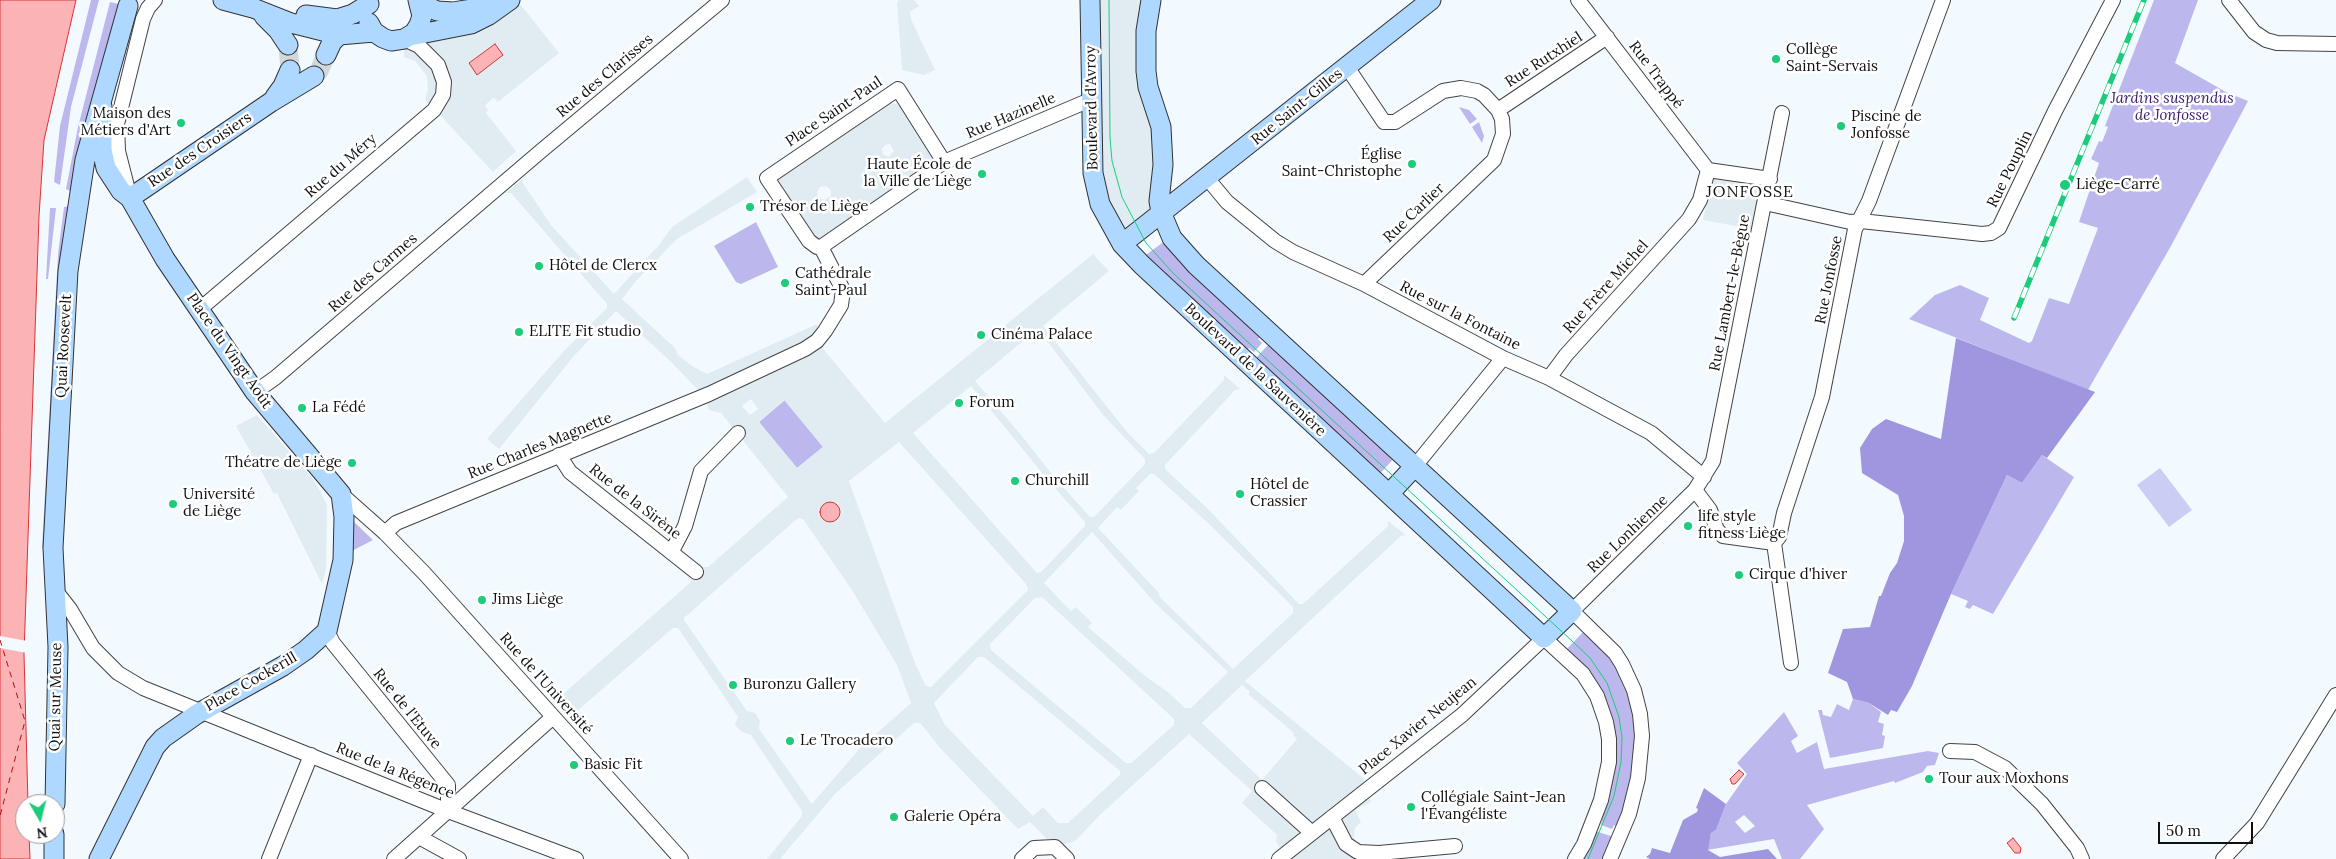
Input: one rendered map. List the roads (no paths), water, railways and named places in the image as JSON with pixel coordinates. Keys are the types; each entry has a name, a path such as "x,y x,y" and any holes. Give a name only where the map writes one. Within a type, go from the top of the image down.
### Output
{"street":[{"path":"130,198 118,151 117,124 144,19 148,8 156,0"},
{"path":"223,0 253,8 338,19 352,14 370,2"},
{"path":"253,8 280,20 339,35 374,32 391,41 471,24 489,15 510,0"},
{"name":"Rue des Clarisses","path":"510,177 722,0"},
{"name":"Boulevard d'Avroy","path":"1090,0 1090,100 1093,173 1100,204 1122,244"},
{"path":"1151,0 1146,31 1146,71 1148,87 1160,127 1163,165 1159,201 1161,212 1172,238 1188,256 1572,611 1614,653 1622,664 1634,690 1640,714 1642,736 1638,778 1629,814 1610,859"},
{"name":"Rue Saint-Gilles","path":"1161,212 1207,178 1431,0"},
{"name":"Rue Trappé","path":"1578,0 1708,170"},
{"name":"Rue Jonfosse","path":"1774,543 1779,537 1784,513 1822,397 1855,229 1861,220 1943,0"},
{"name":"Rue Pouplin","path":"1765,203 1850,222 1861,220 1982,234 1991,233 1999,228 2055,111 2113,0"},
{"path":"2229,0 2254,32 2266,40 2277,43 2336,44"},
{"path":"370,2 367,18 374,32"},
{"path":"409,36 422,16 419,2"},
{"path":"419,2 437,11 453,12 487,2"},
{"path":"102,106 128,6"},
{"path":"253,8 272,24 288,45"},
{"path":"326,55 332,42 339,35"},
{"name":"Rue du Méry","path":"200,309 434,110 443,95 444,82 438,65 409,36"},
{"name":"Rue Rutxhiel","path":"1498,110 1608,37"},
{"path":"1347,66 1384,122 1395,122 1443,91 1452,89 1477,91 1498,110"},
{"name":"Rue des Croisiers","path":"271,102 283,86 290,70"},
{"name":"Rue des Croisiers","path":"130,198 271,102 314,76"},
{"name":"Place Saint-Paul","path":"821,247 816,247 809,241 767,178 898,89 944,162"},
{"name":"Rue Hazinelle","path":"944,162 1090,100"},
{"name":"Place du Vingt Août","path":"102,106 103,160 106,168 121,191 130,198 165,259 255,392 341,494 385,533"},
{"name":"Quai Roosevelt","path":"55,590 53,548 68,271 81,178 91,138 102,106"},
{"name":"Rue Carlier","path":"1364,284 1488,166 1497,153 1503,134 1502,119 1498,110"},
{"name":"Rue Lambert-le-Bègue","path":"1704,477 1713,461 1782,113"},
{"path":"821,247 944,162"},
{"path":"1708,170 1770,180"},
{"name":"Rue Frère Michel","path":"1549,378 1566,355 1689,219 1700,200 1708,170"},
{"name":"Rue des Carmes","path":"255,392 275,378 510,177"},
{"name":"Rue sur la Fontaine","path":"1207,178 1227,202 1263,233 1294,252 1364,284 1503,358 1549,378 1651,432 1704,477"},
{"path":"1122,244 1161,212"},
{"name":"Boulevard de la Sauvenière","path":"1122,244 1142,265 1583,674 1597,696 1606,722 1609,739 1609,762 1601,800 1584,844 1575,859"},
{"name":"Rue Charles Magnette","path":"385,533 396,523 710,394 805,349 817,341 825,332 841,306 843,290 821,247"},
{"path":"1389,494 1503,358"},
{"path":"672,551 685,526 701,471 738,433"},
{"name":"Rue de la Sirène","path":"559,455 570,472 672,551 696,572"},
{"name":"Rue Lonhienne","path":"1572,611 1695,490 1704,477"},
{"path":"1695,490 1710,510 1716,530 1723,536 1774,543 1791,663"},
{"path":"327,632 343,560 344,517 341,494"},
{"name":"Rue de l'Université","path":"385,533 681,859"},
{"name":"Place Cockerill","path":"55,590 93,648 118,673 143,688 202,712 283,666 327,632"},
{"name":"Quai sur Meuse","path":"55,590 58,647 55,794"},
{"path":"1544,638 1572,611"},
{"name":"Rue de l'Etuve","path":"327,632 333,643 448,785 448,811"},
{"name":"Place Xavier Neujean","path":"1279,859 1462,715 1544,638"},
{"path":"2222,859 2257,823 2336,695"},
{"path":"99,859 155,747 168,734 202,712"},
{"name":"Rue de la Régence","path":"202,712 448,811 548,854 576,859"},
{"path":"394,859 553,717"},
{"path":"1950,751 1975,752 2005,768 2042,804 2077,848 2082,859"},
{"path":"270,859 311,755"},
{"path":"1262,788 1312,832"},
{"path":"1332,817 1346,844 1358,852 1379,853 1455,846"},
{"path":"419,837 459,859"},
{"path":"54,844 54,859"},
{"path":"1022,859 1034,848 1055,847 1067,859"}],"tunnel":[{"path":"288,45 290,70"},
{"path":"314,76 319,71 326,55"}],"tram line":[{"path":"1109,0 1110,138 1112,161 1122,197 1146,243 1173,273 1590,658 1607,683 1619,717 1622,737 1621,762 1614,796 1588,859"}],"railway":[{"path":"2014,318 2144,0"}],"place":[{"name":"Collège Saint-Servais","path":"1776,59"},
{"name":"Maison des Métiers d'Art","path":"181,123"},
{"name":"Piscine de Jonfosse","path":"1841,126"},
{"name":"Église Saint-Christophe","path":"1412,164"},
{"name":"Haute École de la Ville de Liège","path":"982,174"},
{"name":"Liège-Carré","path":"2065,185"},
{"name":"Trésor de Liège","path":"750,207"},
{"name":"Hôtel de Clercx","path":"539,266"},
{"name":"Cathédrale Saint-Paul","path":"785,283"},
{"name":"ELITE Fit studio","path":"519,332"},
{"name":"Cinéma Palace","path":"981,335"},
{"name":"Forum","path":"959,403"},
{"name":"La Fédé","path":"302,408"},
{"name":"Théatre de Liège","path":"352,463"},
{"name":"Churchill","path":"1015,481"},
{"name":"Hôtel de Crassier","path":"1240,494"},
{"name":"Université de Liège","path":"173,504"},
{"name":"life style fitness Liège","path":"1688,526"},
{"name":"Cirque d'hiver","path":"1739,575"},
{"name":"Jims Liège","path":"482,600"},
{"name":"Buronzu Gallery","path":"733,685"},
{"name":"Le Trocadero","path":"790,741"},
{"name":"Basic Fit","path":"574,765"},
{"name":"Tour aux Moxhons","path":"1929,779"},
{"name":"Collégiale Saint-Jean l'Évangéliste","path":"1411,807"},
{"name":"Galerie Opéra","path":"894,817"}],"district":[{"name":"JONFOSSE","path":"1750,192"}],"park label":[{"name":"Jardins suspendus de Jonfosse","path":"2172,108"}]}
